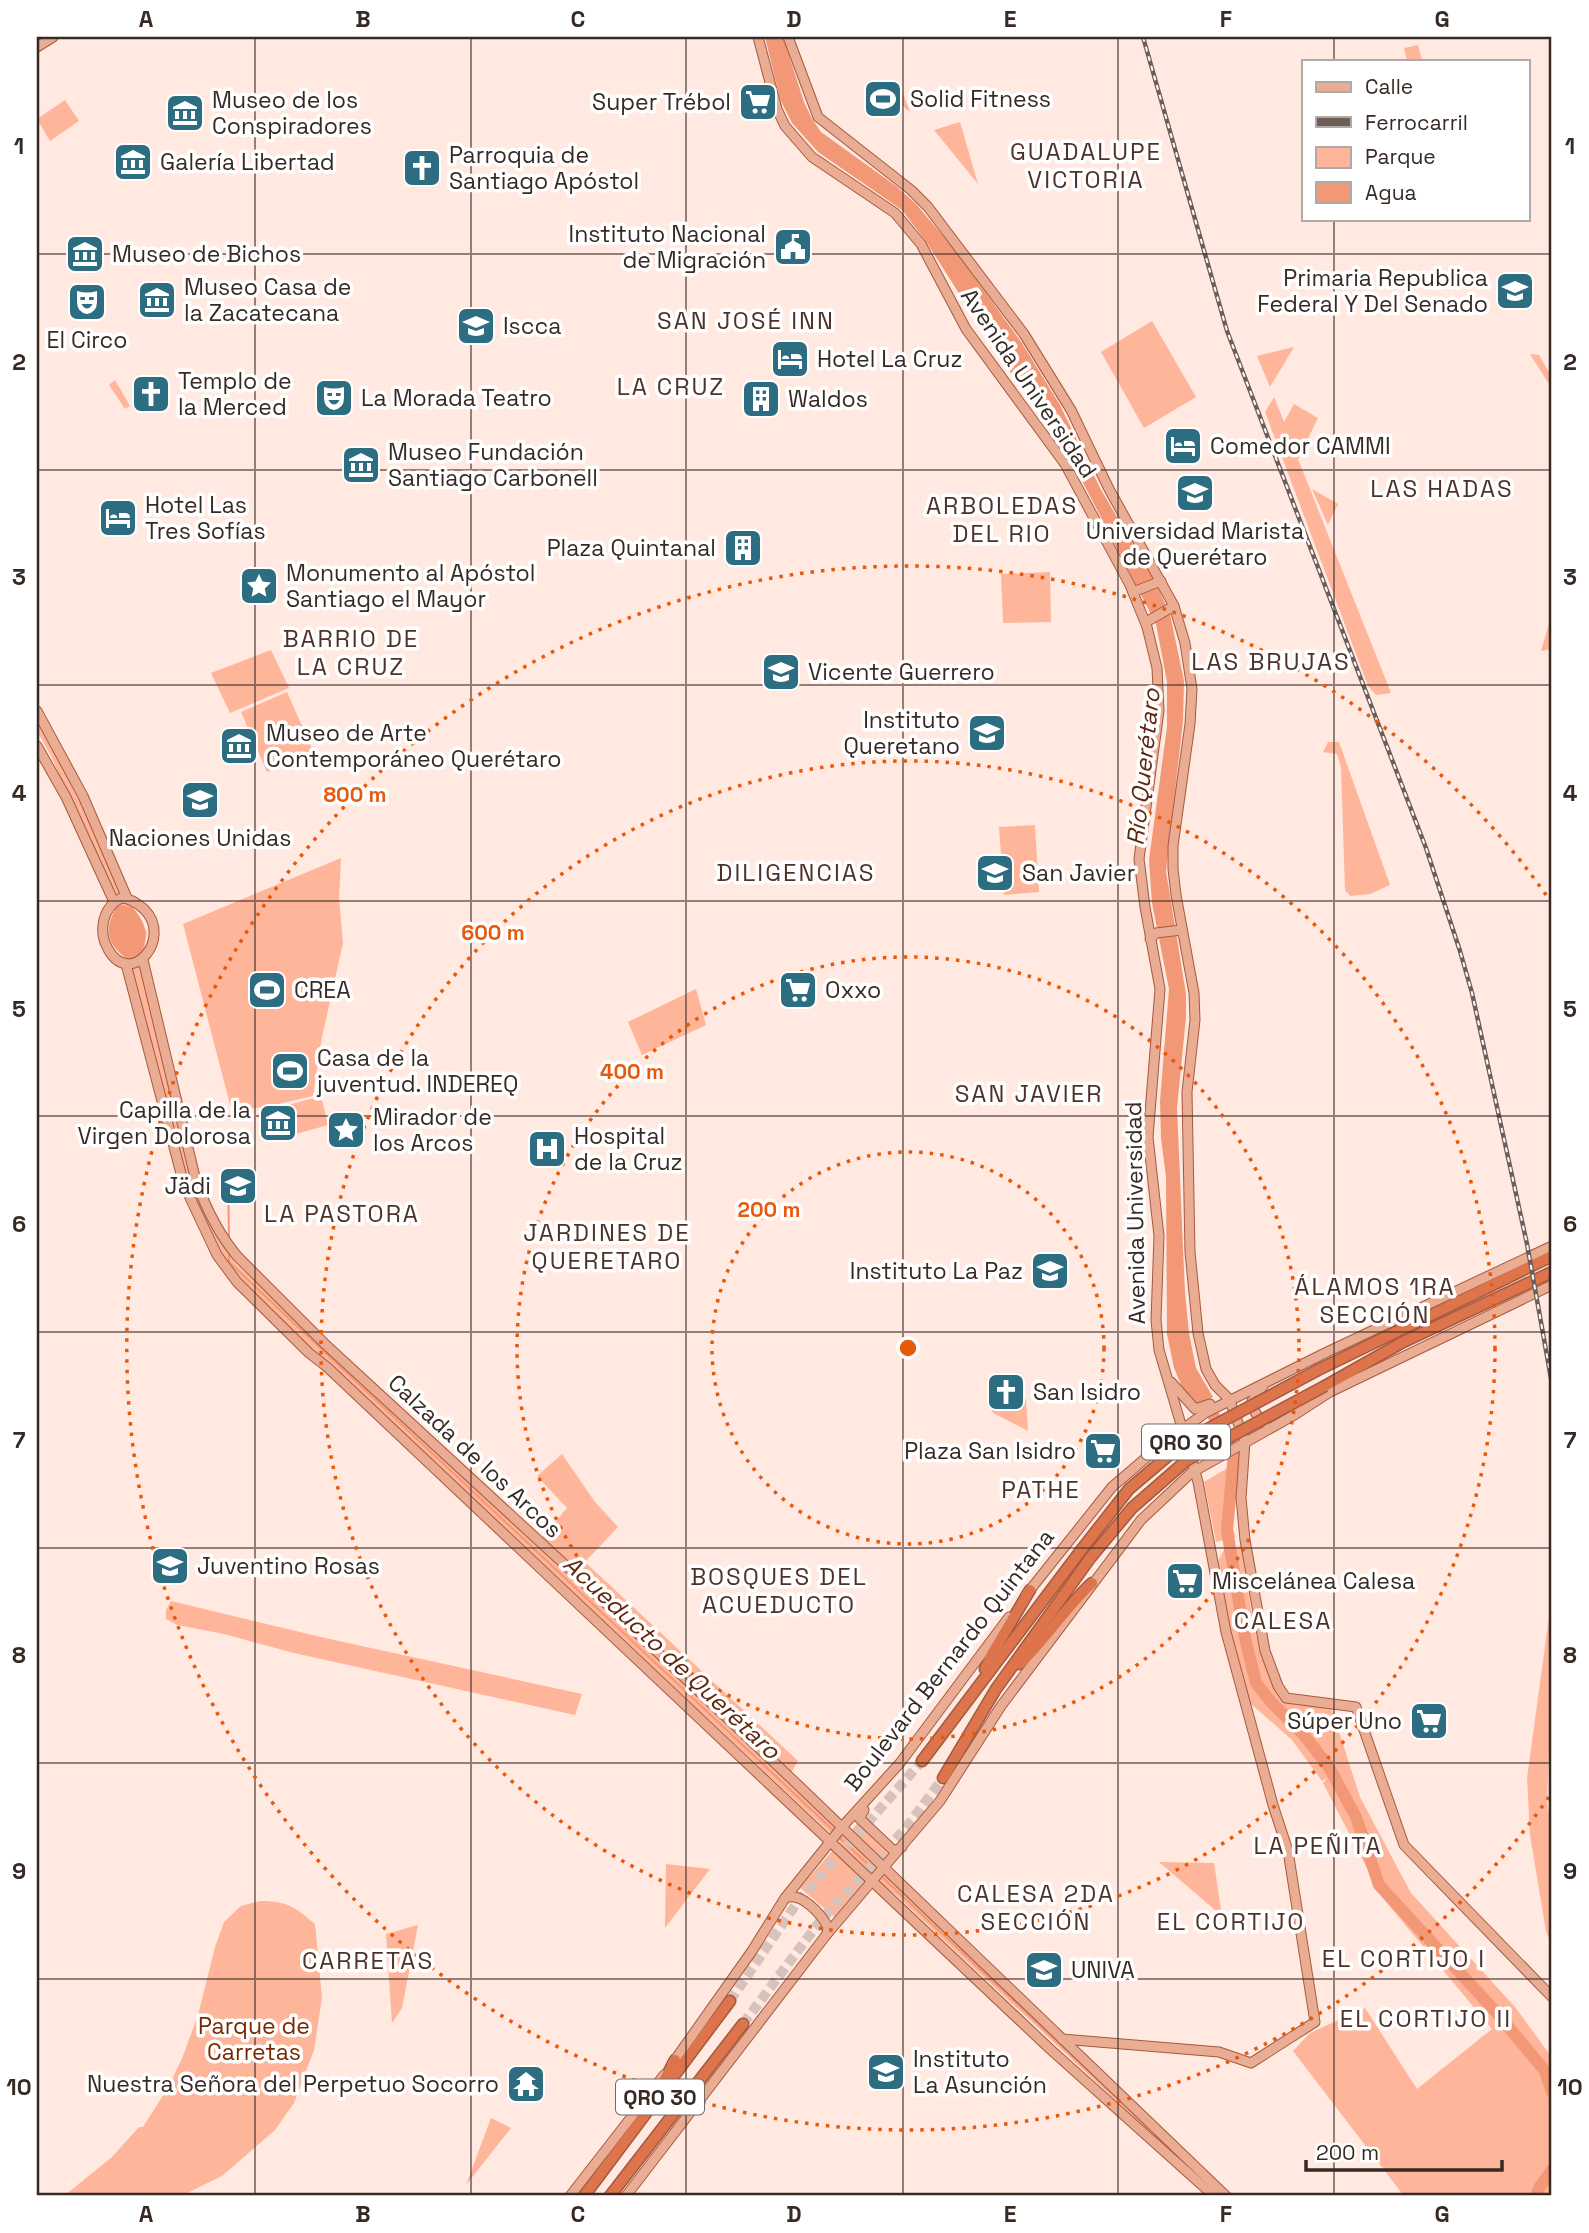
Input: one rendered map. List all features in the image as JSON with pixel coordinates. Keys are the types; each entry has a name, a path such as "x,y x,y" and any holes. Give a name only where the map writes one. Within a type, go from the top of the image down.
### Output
{"highway":[{"name":"Boulevard Bernardo Quintana","path":"922,1760 1129,1489 1169,1454 1188,1440 1318,1370 1552,1256"},
{"name":"QRO 30","path":"943,1778 996,1689 1091,1557 1132,1508 1187,1460 1404,1342 1552,1272"},
{"path":"1444,1299 1499,1282"},
{"path":"996,1689 1044,1641 1076,1598 1092,1583"},
{"path":"976,1688 992,1654 1030,1590"},
{"name":"QRO 30","path":"586,2194 730,2001"},
{"name":"QRO 30","path":"610,2196 743,2024"},
{"path":"586,2194 593,2179 662,2085 675,2060"}],"main road":[{"path":"37,47 53,37"},
{"name":"Avenida Universidad","path":"758,37 777,109 785,126 812,157 895,213 921,244 966,330 1065,464 1149,620 1160,691 1156,741 1140,852 1160,989 1148,1137 1159,1236 1156,1320 1159,1350 1195,1470 1226,1632 1288,1851 1315,2022 1251,2063 1219,2052 1062,2039"},
{"name":"Avenida Universidad","path":"789,37 818,117 911,190 928,207 1024,334 1071,410 1172,608 1185,643 1192,689 1174,846 1178,930 1194,993 1195,1020 1187,1092 1190,1252 1202,1352 1210,1378 1229,1399"},
{"path":"1136,592 1159,582"},
{"path":"1149,620 1172,608"},
{"path":"37,711 83,796 127,898 148,913 153,925 151,949 144,960 127,964 110,954 102,928 106,911 114,902 127,898"},
{"path":"37,746 66,797 114,902"},
{"path":"1153,936 1178,930"},
{"name":"Calzada de los Arcos","path":"144,960 196,1181 204,1204 223,1238 243,1263 321,1340 761,1750 1226,2196"},
{"name":"Calzada de los Arcos","path":"127,964 184,1185 217,1255 237,1282 309,1353 1051,2049 1214,2196"},
{"name":"Boulevard Bernardo Quintana","path":"570,2196 675,2060 752,1951 785,1898 842,1827 900,1763 1030,1590 1112,1487 1182,1429 1229,1399 1552,1246"},
{"path":"626,2196 827,1934 885,1869 940,1801 1001,1706 1063,1626 1092,1583 1142,1520 1167,1494 1195,1470 1330,1392 1552,1285"},
{"path":"318,1359 321,1340"},
{"path":"1166,1374 1181,1396 1195,1409 1217,1401 1221,1391"},
{"path":"1269,1380 1252,1401 1262,1422 1296,1414"},
{"path":"1229,1399 1245,1441 1241,1498 1244,1535 1265,1651 1278,1686 1286,1698 1356,1707 1404,1845 1551,1996"},
{"path":"1139,1465 1163,1455 1173,1461 1177,1472 1167,1494"},
{"path":"673,1692 676,1684 685,1680"},
{"path":"749,1763 760,1759 761,1750"},
{"path":"900,1763 895,1775 859,1818 893,1850 906,1844"},
{"path":"785,1898 797,1896 816,1912 828,1927 827,1934"},
{"path":"969,1972 980,1960"},
{"path":"1051,2049 1062,2039"},
{"path":"1158,2144 1165,2136"}],"green space":[{"path":"1418,45 1422,60 1407,60 1404,48"},
{"path":"900,86 910,112 884,91"},
{"path":"65,100 79,121 50,141 37,119"},
{"path":"960,122 978,184 934,130"},
{"path":"1152,321 1196,397 1144,428 1101,352"},
{"path":"1294,347 1270,387 1257,356"},
{"path":"1530,354 1539,355 1552,377 1552,389"},
{"path":"115,380 130,406 125,409 109,385"},
{"path":"1274,397 1284,422 1294,404 1318,418 1298,459 1391,693 1376,695 1368,686 1265,412"},
{"path":"1312,489 1338,504 1328,525"},
{"path":"1050,572 1051,622 1003,623 1001,574"},
{"path":"1552,613 1552,649 1541,651"},
{"path":"271,650 289,688 230,713 211,673"},
{"path":"287,692 313,751 267,772 241,712"},
{"path":"37,720 84,806 127,903 143,923 147,933 141,966 183,1136 225,1246 236,1264 847,1836 858,1822 892,1858 883,1869 1186,2159 1184,2165 878,1881 836,1918 800,1888 840,1842 293,1333 235,1273 220,1252 185,1180 132,967 111,939 111,925 118,905 51,756 37,731"},
{"path":"1328,742 1339,742 1390,885 1370,894 1350,896 1345,890 1341,767 1337,754 1323,752"},
{"path":"1035,825 1039,892 1004,895 999,827"},
{"name":"CREA","path":"341,858 339,898 343,943 322,1037 313,1096 232,1112 183,924"},
{"path":"696,989 706,1025 642,1055 628,1022"},
{"path":"321,1096 328,1125 285,1137 277,1108"},
{"path":"1026,1399 1028,1431 993,1413 988,1401"},
{"path":"562,1454 595,1502 618,1527 585,1562 798,1761 789,1776 539,1541 567,1508 537,1476"},
{"path":"1229,1467 1226,1514 1236,1537 1216,1542 1204,1482"},
{"path":"1241,1546 1258,1642 1279,1696 1311,1706 1331,1707 1360,1797 1411,1893 1515,2007 1550,2055 1552,2196 1404,2196 1293,2051 1310,2033 1365,2008 1417,2089 1492,2029 1382,1897 1323,1783 1328,1777 1322,1781 1292,1740 1250,1703 1234,1656 1218,1561 1224,1550"},
{"path":"1552,1595 1547,1801 1552,1836 1552,1946 1546,1931 1530,1835 1527,1778"},
{"path":"171,1601 325,1638 582,1694 575,1715 294,1653 224,1634 177,1625 166,1619 166,1610"},
{"path":"1159,1862 1214,1863 1222,1916"},
{"path":"666,1864 710,1869 665,1928"},
{"name":"Parque de Carretas","path":"260,1901 290,1906 315,1924 322,1998 314,2050 294,2103 275,2130 222,2176 181,2196 64,2196 112,2157 139,2127 143,2127 169,2086 183,2056 198,2015 224,1922 241,1906"},
{"path":"418,1925 402,2008 392,2023 386,1934"},
{"path":"491,2118 511,2128 466,2185"}],"water":[{"path":"765,37 783,37 804,102 821,132 896,186 916,204 954,249 1022,343 1060,405 1100,488 1153,578 1170,614 1184,681 1183,721 1166,871 1186,994 1177,1108 1185,1293 1196,1368 1213,1397 1196,1407 1182,1387 1174,1368 1167,1334 1166,1177 1160,1101 1169,989 1152,903 1149,860 1167,727 1167,682 1156,624 1063,444 999,356 925,240 902,210 818,152 792,123 780,99"},
{"path":"118,905 132,907 141,919 145,930 145,943 140,956 129,959 111,942 110,921"}],"waterway":[{"name":"Acueducto de Querétaro","path":"228,1177 229,1239"},
{"name":"Acueducto de Querétaro","path":"229,1251 229,1262 834,1831"},
{"path":"1206,1402 1234,1453 1227,1530 1245,1638 1256,1683 1304,1735 1329,1767 1356,1817 1379,1885 1496,2012 1545,2071 1552,2092"},
{"name":"Acueducto de Querétaro","path":"840,1838 874,1870"},
{"name":"Acueducto de Querétaro","path":"881,1876 1152,2131"},
{"name":"Río Querétaro","path":"1536,2196 1552,2170"}],"tunnel":[{"path":"730,2001 796,1904 922,1761"},
{"path":"743,2024 820,1921 906,1828 943,1778"}],"railway":[{"path":"1143,37 1227,331 1426,848 1460,951 1472,993 1527,1244 1552,1384"}],"place":[{"name":"Solid Fitness","path":"883,99"},
{"name":"Super Trébol","path":"758,102"},
{"name":"Museo de los Conspiradores","path":"185,113"},
{"name":"Galería Libertad","path":"133,162"},
{"name":"Parroquia de Santiago Apóstol","path":"422,168"},
{"name":"Instituto Nacional de Migración","path":"793,247"},
{"name":"Museo de Bichos","path":"85,254"},
{"name":"Primaria Republica Federal Y Del Senado","path":"1515,291"},
{"name":"Museo Casa de la Zacatecana","path":"157,300"},
{"name":"El Circo","path":"87,302"},
{"name":"Iscca","path":"476,326"},
{"name":"Hotel La Cruz","path":"790,359"},
{"name":"Templo de la Merced","path":"151,394"},
{"name":"La Morada Teatro","path":"334,398"},
{"name":"Waldos","path":"761,399"},
{"name":"Comedor CAMMI","path":"1183,446"},
{"name":"Museo Fundación Santiago Carbonell","path":"361,465"},
{"name":"Universidad Marista de Querétaro","path":"1195,493"},
{"name":"Hotel Las Tres Sofías","path":"118,518"},
{"name":"Plaza Quintanal","path":"743,548"},
{"name":"Monumento al Apóstol Santiago el Mayor","path":"259,586"},
{"name":"Vicente Guerrero","path":"781,672"},
{"name":"Instituto Queretano","path":"987,733"},
{"name":"Museo de Arte Contemporáneo Querétaro","path":"239,746"},
{"name":"Naciones Unidas","path":"200,800"},
{"name":"San Javier","path":"995,873"},
{"name":"CREA","path":"267,990"},
{"name":"Oxxo","path":"798,990"},
{"name":"Casa de la juventud. INDEREQ","path":"290,1071"},
{"name":"Capilla de la Virgen Dolorosa","path":"278,1123"},
{"name":"Mirador de los Arcos","path":"346,1130"},
{"name":"Hospital de la Cruz","path":"547,1149"},
{"name":"Jädi","path":"238,1186"},
{"name":"Instituto La Paz","path":"1050,1271"},
{"name":"San Isidro","path":"1006,1392"},
{"name":"Plaza San Isidro","path":"1103,1451"},
{"name":"Juventino Rosas","path":"170,1566"},
{"name":"Miscelánea Calesa","path":"1185,1581"},
{"name":"Súper Uno","path":"1429,1721"},
{"name":"UNIVA","path":"1044,1970"},
{"name":"Instituto La Asunción","path":"886,2072"},
{"name":"Nuestra Señora del Perpetuo Socorro","path":"526,2084"}],"district":[{"name":"GUADALUPE VICTORIA","path":"1086,165"},
{"name":"SAN JOSÉ INN","path":"746,320"},
{"name":"LA CRUZ","path":"671,386"},
{"name":"LAS HADAS","path":"1442,488"},
{"name":"ARBOLEDAS DEL RIO","path":"1002,519"},
{"name":"BARRIO DE LA CRUZ","path":"351,652"},
{"name":"LAS BRUJAS","path":"1271,661"},
{"name":"DILIGENCIAS","path":"796,872"},
{"name":"SAN JAVIER","path":"1029,1093"},
{"name":"LA PASTORA","path":"342,1213"},
{"name":"JARDINES DE QUERETARO","path":"607,1246"},
{"name":"ÁLAMOS 1RA SECCIÓN","path":"1375,1300"},
{"name":"PATHE","path":"1041,1489"},
{"name":"BOSQUES DEL ACUEDUCTO","path":"779,1590"},
{"name":"CALESA","path":"1283,1620"},
{"name":"LA PEÑITA","path":"1318,1845"},
{"name":"CALESA 2DA SECCIÓN","path":"1036,1907"},
{"name":"EL CORTIJO","path":"1231,1921"},
{"name":"EL CORTIJO I","path":"1404,1958"},
{"name":"CARRETAS","path":"368,1960"},
{"name":"EL CORTIJO II","path":"1426,2018"}]}
